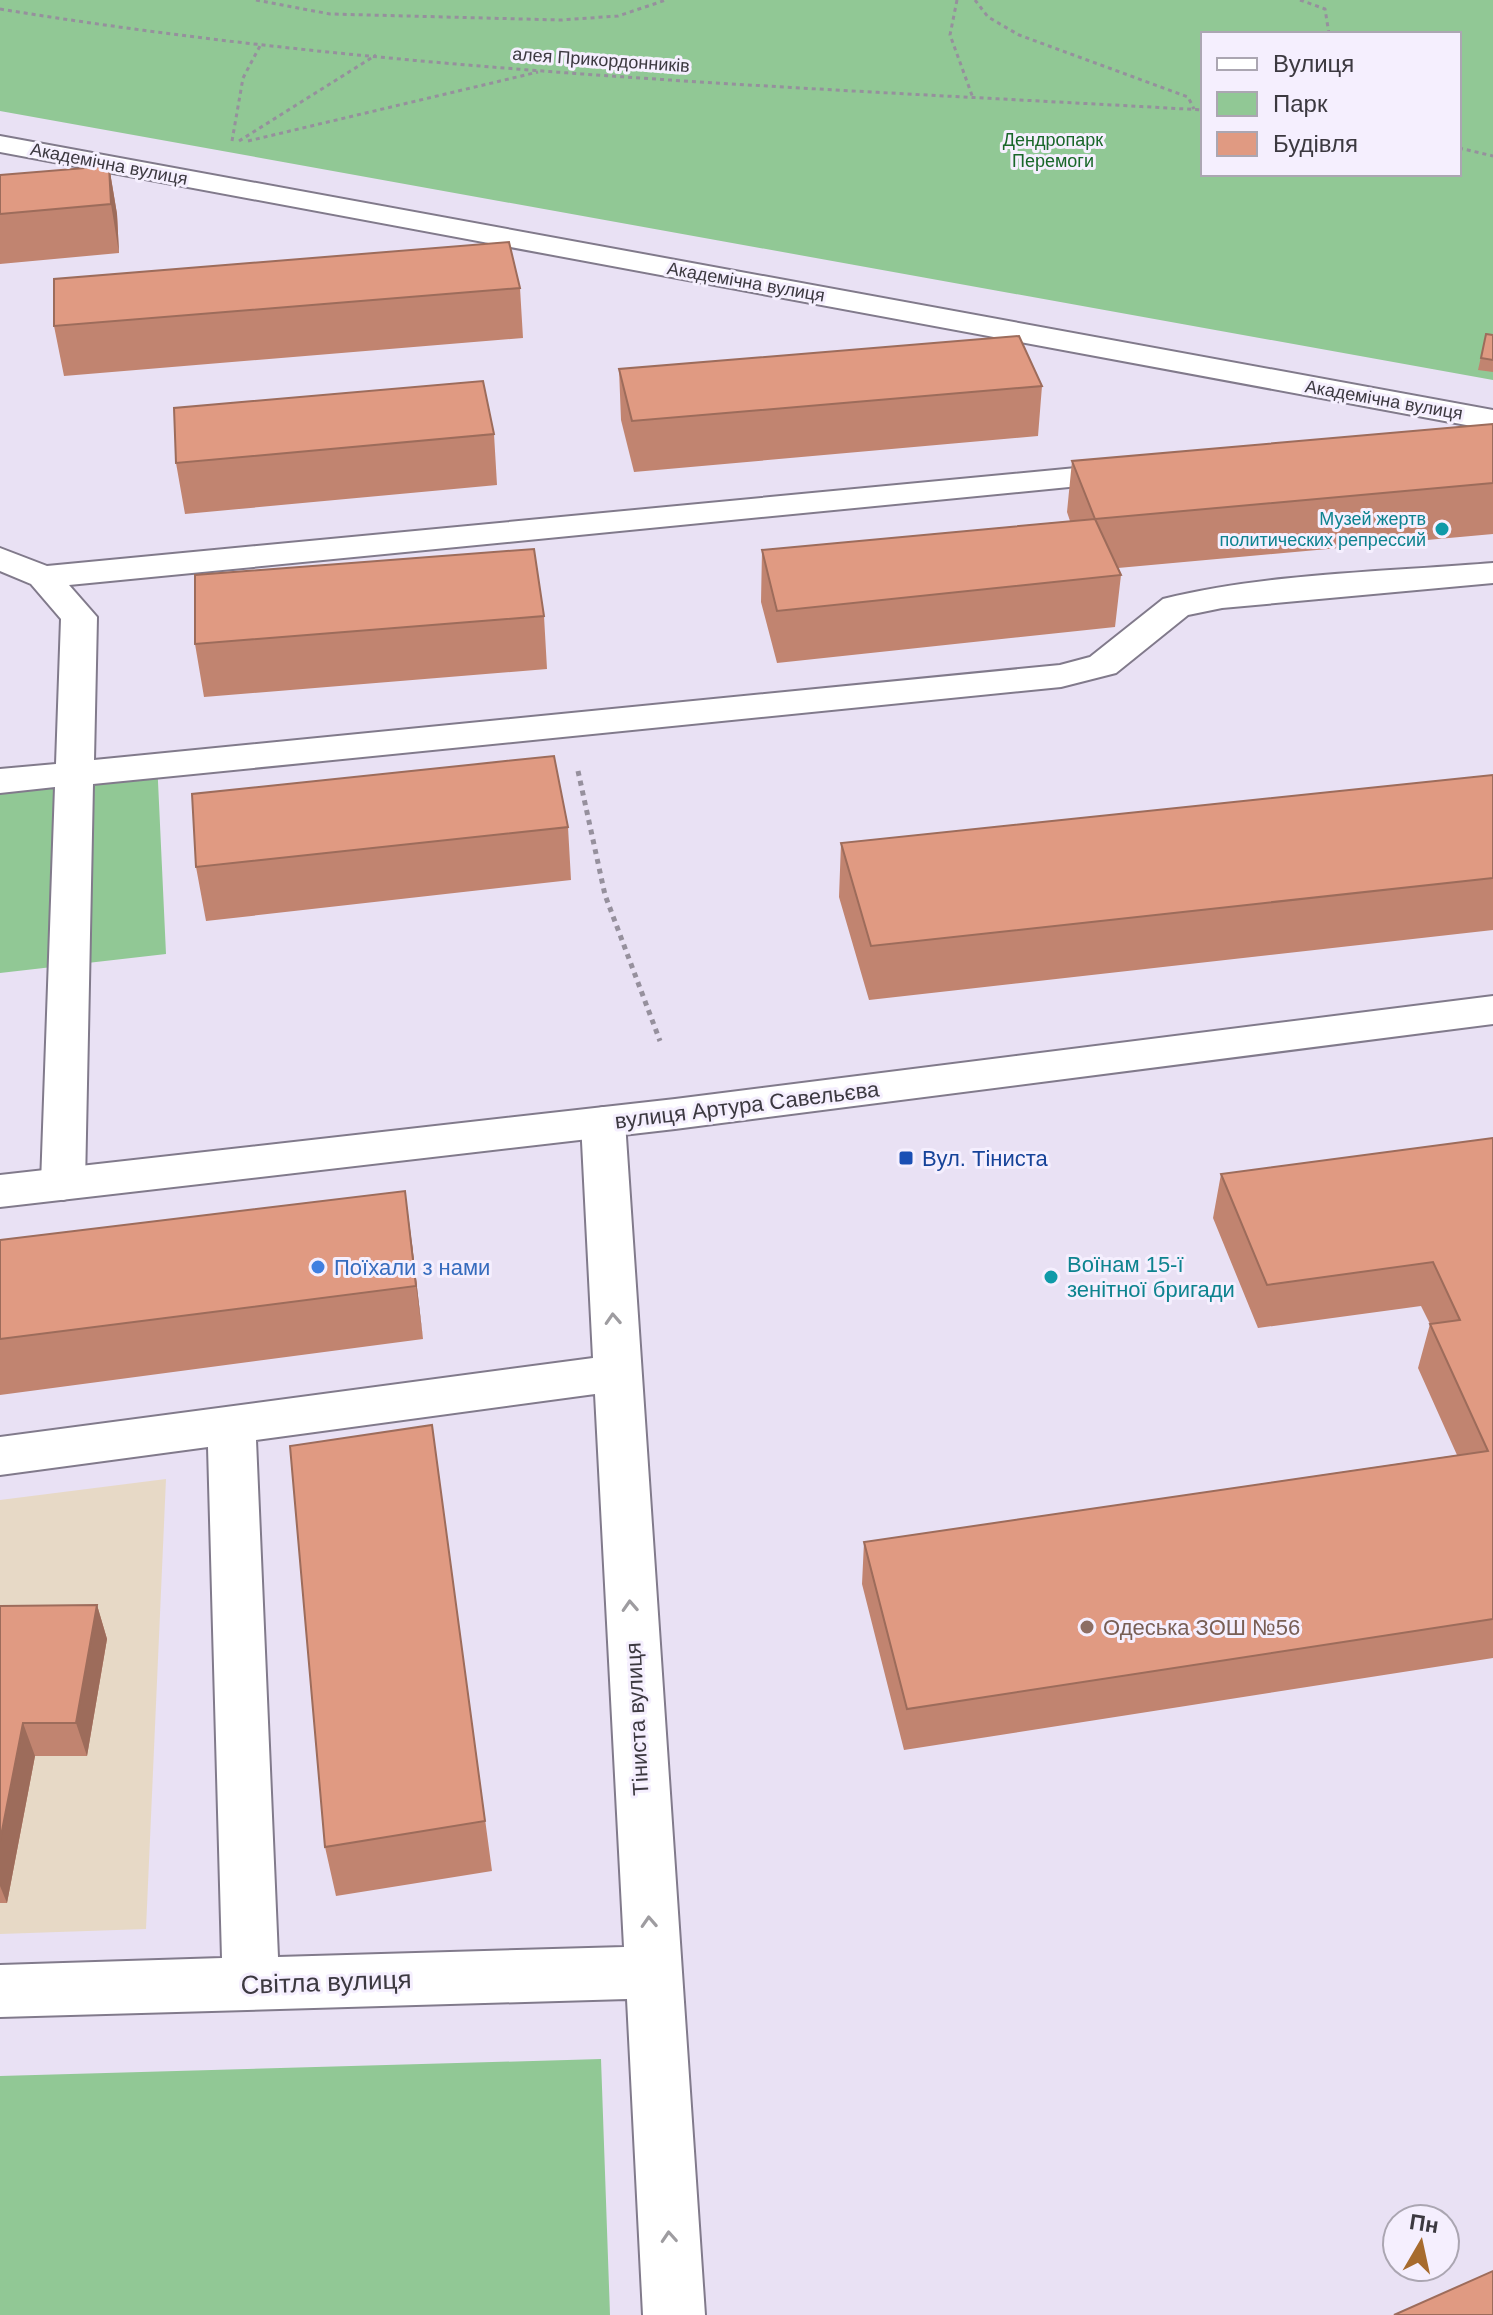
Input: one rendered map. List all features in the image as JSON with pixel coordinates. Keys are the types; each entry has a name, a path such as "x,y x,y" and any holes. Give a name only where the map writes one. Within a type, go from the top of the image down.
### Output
{"street":[{"name":"Академічна вулиця","path":"0,144 1474,437"},
{"path":"41,180 76,158"},
{"path":"43,577 1152,471"},
{"path":"0,558 43,577 79,617 63,1184"},
{"path":"0,781 1061,676 1103,665 1176,607 1222,597 1493,573"},
{"name":"вулиця Артура Савельєва","path":"0,1191 603,1122 1493,1010"},
{"name":"Тіниста вулиця","path":"603,1122 674,2315"},
{"path":"0,1456 616,1373"},
{"path":"231,1425 251,1984"},
{"name":"Світла вулиця","path":"0,1991 652,1972"}],"path":[{"path":"256,0 330,14 561,20 618,16 666,0"},
{"path":"957,0 950,35 973,98"},
{"path":"975,0 988,17 1019,35 1188,97 1194,109"},
{"path":"1300,0 1325,9 1328,32"},
{"name":"алея Прикордонників","path":"0,9 116,28 543,71 1201,110"},
{"path":"231,145 236,102 246,62 261,44"},
{"path":"231,145 376,55"},
{"path":"231,145 543,71"},
{"path":"1461,148 1493,156"},
{"path":"569,725 605,895 660,1041"}],"shaded area":[{"path":"166,1479 146,1929 0,1934 0,1500"}],"green space":[{"name":"Дендропарк Перемоги","path":"0,0 1493,0 1493,380 0,111"},
{"path":"157,760 166,954 0,973 0,776"},
{"path":"601,2059 610,2315 0,2315 0,2076"}],"building":[{"path":"109,166 111,204 0,214 0,175"},
{"path":"509,242 520,288 54,326 54,279"},
{"path":"1486,334 1493,335 1493,360 1481,358"},
{"path":"1019,336 1042,386 632,421 619,369"},
{"path":"483,381 494,434 176,463 174,408"},
{"path":"1493,424 1493,483 1095,519 1072,461"},
{"path":"1095,519 1121,575 777,611 762,550"},
{"path":"534,549 544,616 195,644 195,575"},
{"path":"554,756 568,827 196,867 192,794"},
{"path":"1493,775 1493,878 871,946 841,843"},
{"path":"1493,1138 1493,1619 907,1709 864,1542 1488,1451 1430,1324 1460,1320 1433,1262 1267,1285 1221,1174"},
{"path":"405,1191 416,1286 0,1339 0,1240"},
{"path":"432,1425 485,1821 325,1847 290,1446"},
{"path":"97,1605 76,1723 23,1723 0,1841 0,1606"},
{"path":"1493,2271 1493,2315 1394,2315"}],"place":[{"name":"Музей жертв политических репрессий","path":"1442,529"},
{"name":"Вул. Тіниста","path":"906,1158"},
{"name":"Поїхали з нами","path":"318,1267"},
{"name":"Воїнам 15-ї зенітної бригади","path":"1051,1277"},
{"name":"Одеська ЗОШ №56","path":"1087,1627"}]}
